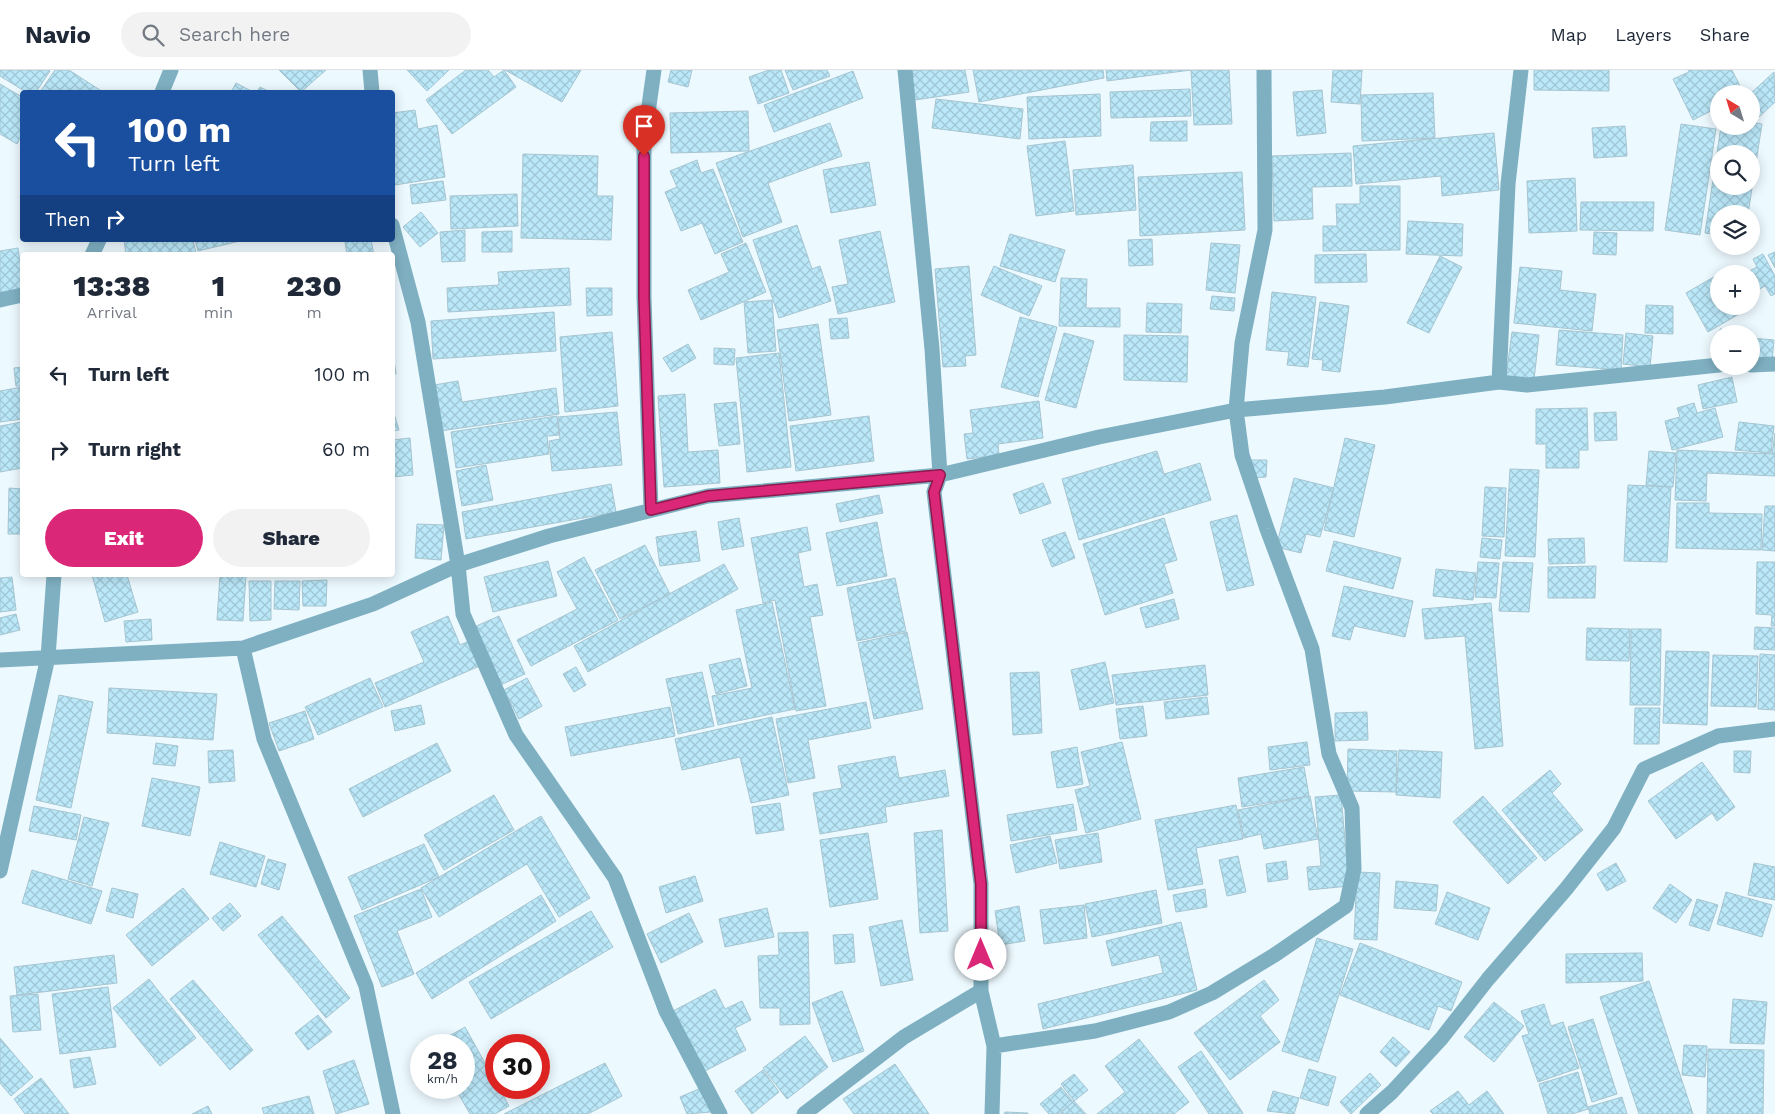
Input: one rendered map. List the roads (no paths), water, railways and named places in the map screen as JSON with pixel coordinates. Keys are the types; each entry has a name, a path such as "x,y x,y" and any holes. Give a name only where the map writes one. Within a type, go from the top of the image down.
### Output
{"street":[{"path":"163,90 171,70"},
{"path":"370,70 372,90"},
{"path":"651,510 644,297 644,141 654,70"},
{"path":"905,70 932,349 940,475 934,492 981,884 981,991 994,1046 992,1114"},
{"path":"994,1046 1095,1030 1169,1012 1220,988 1276,954 1346,906 1354,869 1352,808 1329,754 1312,649 1267,529 1242,455 1236,410 1242,343 1265,230 1264,70"},
{"path":"1499,382 1508,184 1521,70"},
{"path":"395,236 418,322 458,565 463,614 516,735 615,878 666,1011 720,1114"},
{"path":"0,300 20,295"},
{"path":"1760,365 1775,364"},
{"path":"0,660 243,648 373,604 458,565 549,536 708,496 940,475 1099,437 1236,410 1385,397 1499,382 1527,385 1710,366"},
{"path":"0,871 48,657 54,577"},
{"path":"243,648 264,739 366,986 393,1114"},
{"path":"1367,1114 1392,1092 1441,1039 1488,978 1566,888 1614,828 1644,769 1718,736 1775,729"},
{"path":"804,1114 904,1037 981,991"}]}
